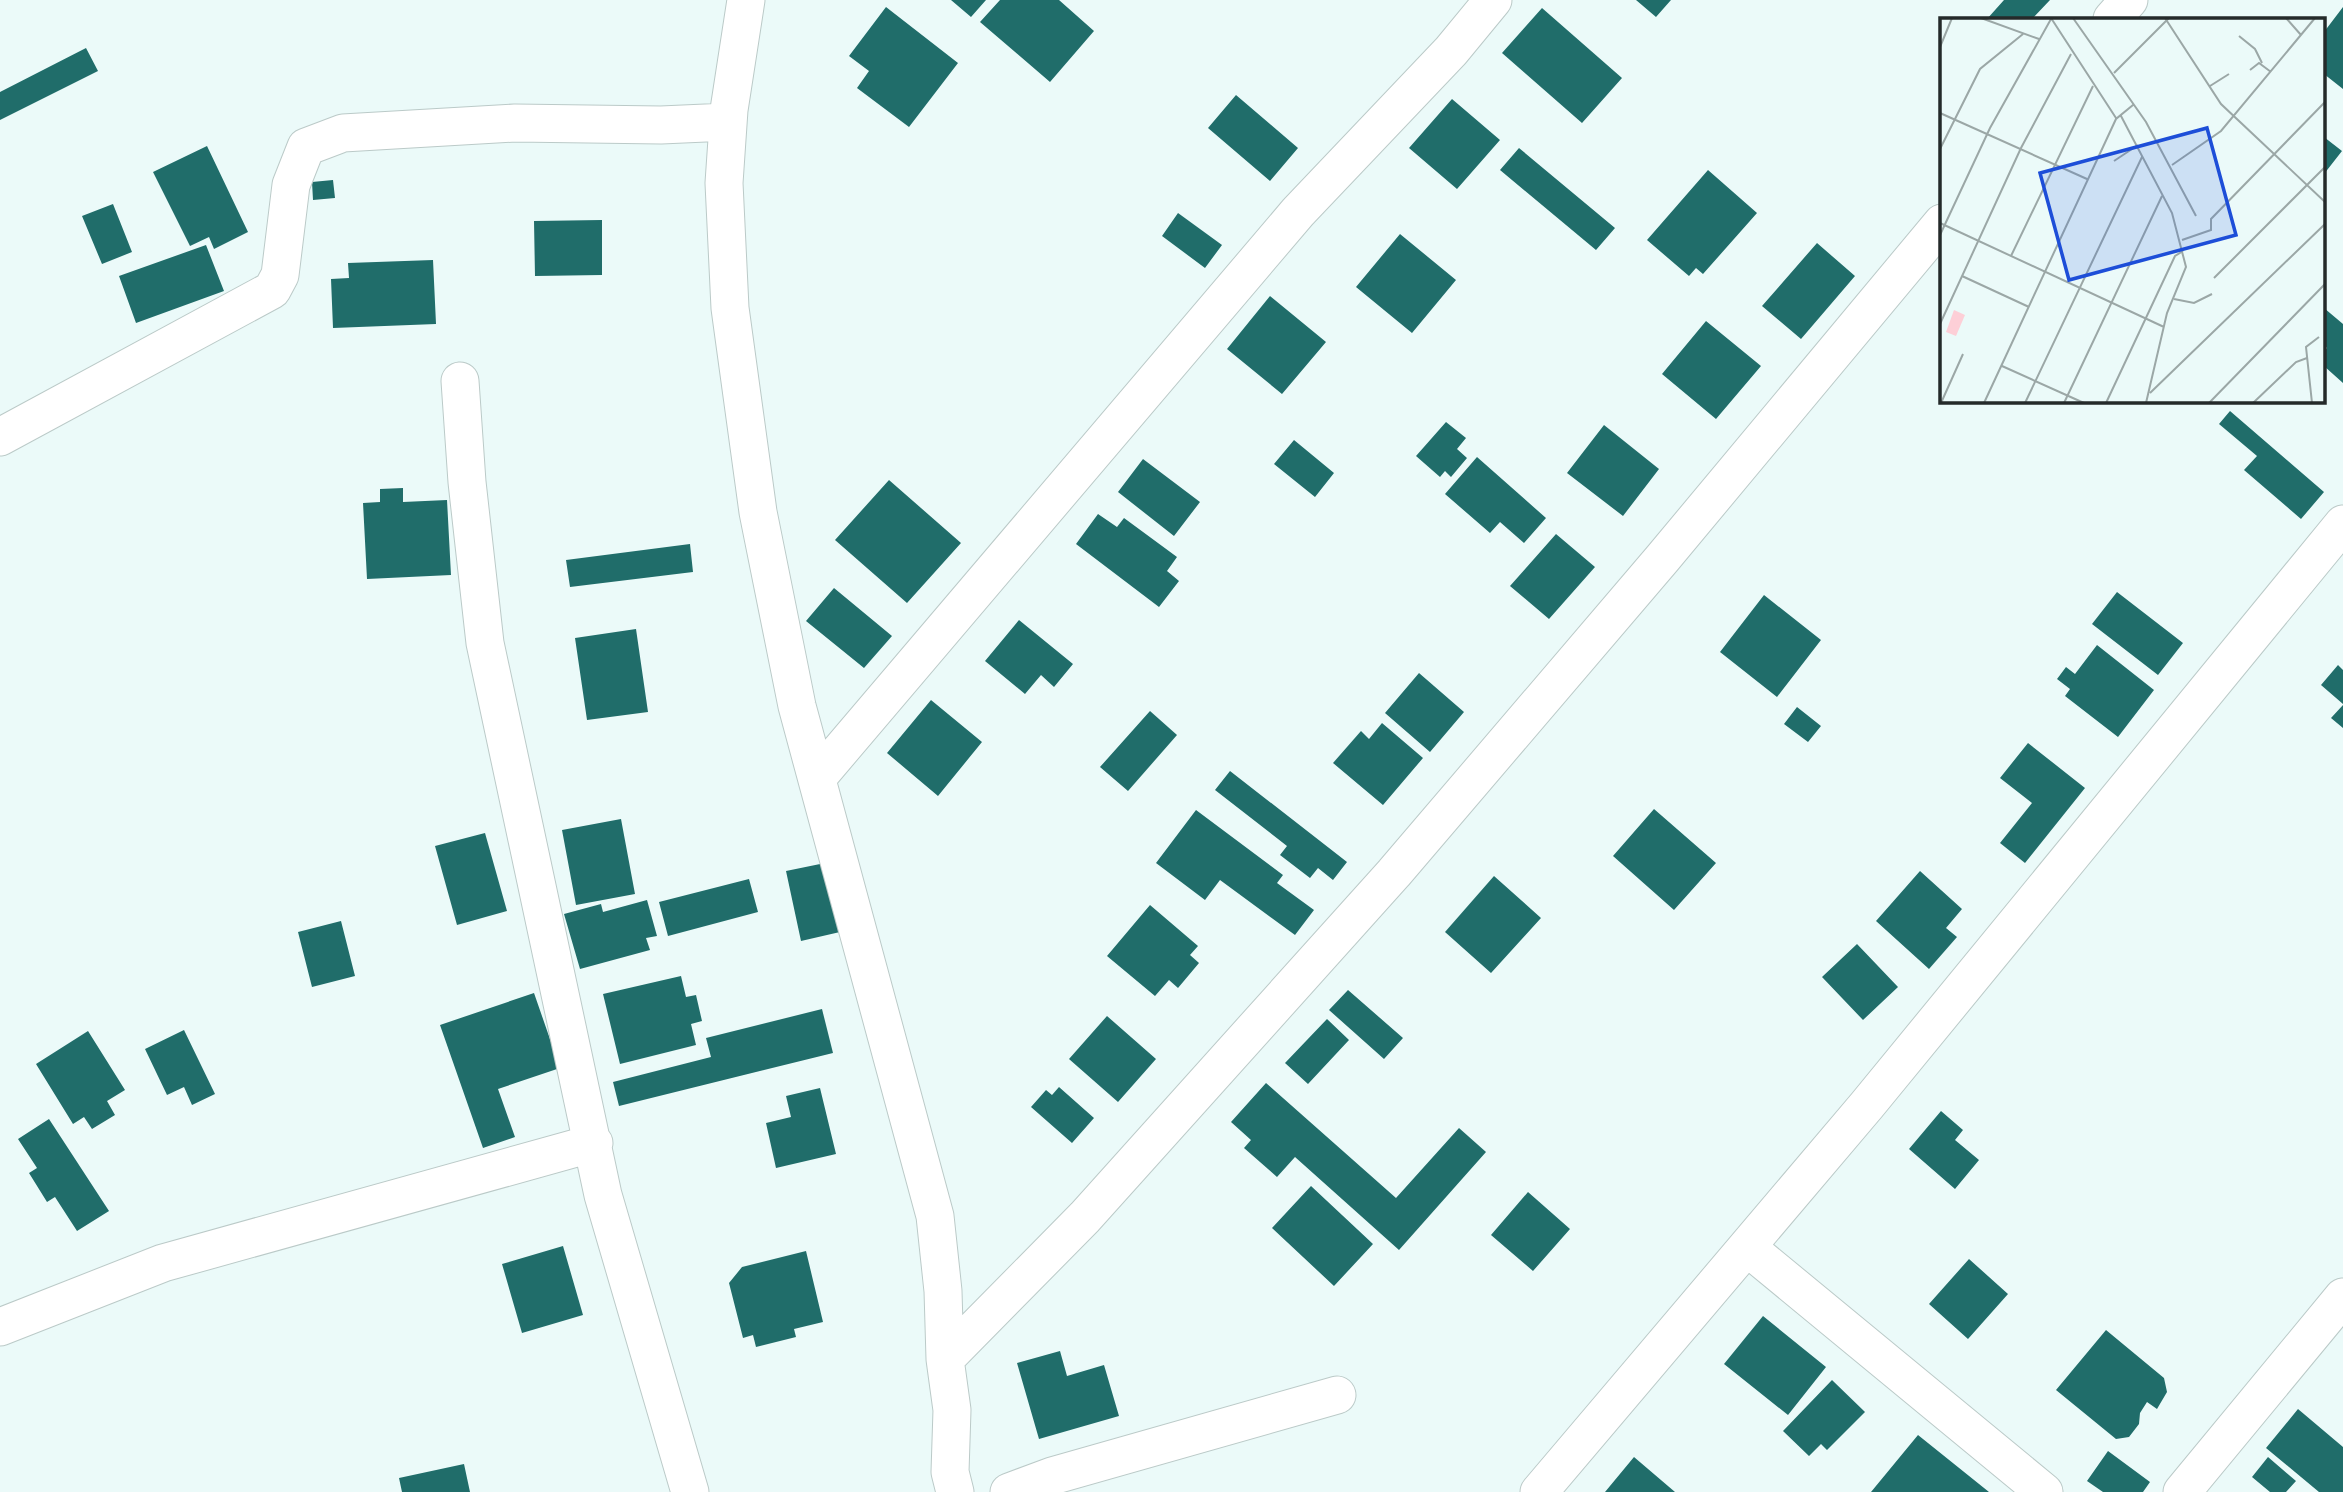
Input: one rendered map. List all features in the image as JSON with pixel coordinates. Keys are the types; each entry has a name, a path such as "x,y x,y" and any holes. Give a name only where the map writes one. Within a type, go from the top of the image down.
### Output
{"street":[{"path":"746,0 728,121 724,183 730,308 758,512 796,706 935,1216 943,1291 945,1359 952,1410 950,1472 955,1492"},
{"path":"817,778 1298,212 1451,51 1493,0"},
{"path":"2113,18 2129,0"},
{"path":"0,437 272,290 280,275 291,185 306,147 343,133 515,122 661,125 728,121"},
{"path":"945,1359 1085,1217 1394,873 1671,548 1940,225"},
{"path":"460,381 467,482 485,643 603,1195 690,1492"},
{"path":"1539,1492 1748,1248 2343,524"},
{"path":"0,1327 163,1263 594,1143"},
{"path":"1748,1248 2044,1492"},
{"path":"2182,1492 2343,1297"},
{"path":"1009,1492 1052,1476 1337,1395"}],"building":[{"path":"951,0 986,0 971,17"},
{"path":"1000,0 1059,0 1094,31 1050,82 980,22"},
{"path":"1636,0 1671,0 1656,17"},
{"path":"2004,0 2050,0 2033,18 1988,18"},
{"path":"886,7 958,63 909,127 857,88 869,71 849,56"},
{"path":"2343,7 2343,89 2326,76 2326,29"},
{"path":"1542,8 1622,78 1582,123 1502,53"},
{"path":"86,48 98,71 0,120 0,92"},
{"path":"1236,95 1298,148 1270,181 1208,128"},
{"path":"1452,99 1500,140 1457,189 1409,148"},
{"path":"2326,139 2342,151 2326,171"},
{"path":"207,146 248,232 214,249 209,237 190,246 153,172"},
{"path":"1519,148 1615,228 1596,250 1500,170"},
{"path":"1708,170 1757,213 1703,274 1696,268 1689,276 1647,240"},
{"path":"333,180 335,198 313,200 312,182"},
{"path":"113,204 132,252 102,264 82,216"},
{"path":"1178,213 1222,245 1205,268 1162,236"},
{"path":"602,220 602,275 535,276 534,221"},
{"path":"1400,234 1456,280 1412,333 1356,287"},
{"path":"1817,243 1855,276 1801,339 1762,306"},
{"path":"206,245 224,291 136,323 119,276"},
{"path":"433,260 436,324 333,328 331,279 349,278 348,263"},
{"path":"1270,296 1326,342 1282,394 1227,349"},
{"path":"2326,310 2343,324 2343,383 2326,368"},
{"path":"1706,321 1761,366 1716,419 1662,374"},
{"path":"2230,411 2324,492 2301,519 2244,470 2257,456 2219,424"},
{"path":"1446,422 1466,438 1457,449 1467,458 1451,477 1445,471 1440,477 1416,456"},
{"path":"1604,425 1659,469 1623,516 1567,473"},
{"path":"1294,440 1334,473 1315,497 1274,464"},
{"path":"1477,457 1546,518 1524,543 1500,522 1490,533 1445,494"},
{"path":"1143,459 1200,502 1174,536 1118,492"},
{"path":"889,480 961,543 907,603 835,540"},
{"path":"403,488 403,502 447,500 451,575 367,579 363,503 380,502 380,489"},
{"path":"1098,514 1117,527 1124,518 1177,557 1167,571 1179,581 1159,607 1076,544"},
{"path":"1556,534 1595,567 1549,619 1510,586"},
{"path":"690,544 693,572 570,587 566,560"},
{"path":"834,588 892,636 864,668 806,621"},
{"path":"2117,592 2183,643 2158,675 2092,624"},
{"path":"1764,595 1821,640 1777,697 1720,652"},
{"path":"1019,620 1073,664 1054,687 1041,675 1025,694 985,661"},
{"path":"636,629 648,712 587,720 575,638"},
{"path":"2097,645 2154,690 2118,737 2065,696 2070,689 2057,679 2066,667 2075,674"},
{"path":"2338,665 2343,670 2343,704 2321,685"},
{"path":"1419,673 1464,712 1430,752 1385,713"},
{"path":"931,700 982,742 938,796 887,753"},
{"path":"2343,705 2343,728 2331,718"},
{"path":"1797,707 1821,726 1808,742 1784,724"},
{"path":"1150,711 1177,735 1128,791 1100,767"},
{"path":"1382,723 1423,758 1383,805 1333,763 1361,731 1369,739"},
{"path":"2028,743 2085,788 2025,863 2000,843 2032,803 2000,778"},
{"path":"1230,771 1347,862 1333,880 1318,868 1310,878 1280,855 1287,846 1215,790"},
{"path":"1654,809 1716,863 1674,910 1613,856"},
{"path":"1196,810 1283,875 1277,883 1314,910 1295,935 1220,880 1205,900 1156,863"},
{"path":"621,819 635,894 576,905 562,830"},
{"path":"485,833 507,911 457,925 435,846"},
{"path":"825,863 840,932 801,941 786,871"},
{"path":"1920,871 1962,909 1946,928 1957,937 1929,969 1876,921"},
{"path":"1494,876 1541,918 1491,973 1445,932"},
{"path":"749,879 758,912 668,936 659,902"},
{"path":"647,900 657,936 646,938 650,950 580,969 564,914 601,904 603,912"},
{"path":"1150,905 1198,946 1190,955 1199,963 1178,988 1169,980 1155,996 1107,956"},
{"path":"341,921 355,976 312,987 298,932"},
{"path":"1857,944 1898,987 1863,1020 1822,977"},
{"path":"681,976 686,997 696,995 702,1021 691,1024 696,1045 620,1064 603,994"},
{"path":"1348,990 1403,1038 1384,1059 1329,1010"},
{"path":"534,993 560,1068 498,1089 515,1137 483,1148 440,1025"},
{"path":"822,1009 833,1053 619,1106 613,1082 711,1057 706,1038"},
{"path":"1107,1016 1156,1059 1118,1102 1069,1059"},
{"path":"1327,1019 1349,1040 1308,1084 1285,1063"},
{"path":"184,1030 215,1094 192,1105 184,1087 167,1095 145,1049"},
{"path":"88,1031 125,1090 107,1101 115,1115 92,1129 84,1117 73,1124 36,1064"},
{"path":"1266,1083 1396,1198 1459,1128 1486,1152 1399,1250 1295,1157 1277,1177 1244,1148 1251,1140 1231,1122"},
{"path":"1059,1087 1094,1118 1072,1143 1031,1107 1046,1090 1052,1095"},
{"path":"820,1088 836,1154 776,1168 766,1123 791,1117 786,1096"},
{"path":"1941,1111 1963,1130 1955,1140 1979,1160 1955,1189 1909,1149"},
{"path":"49,1119 109,1211 77,1231 55,1197 47,1202 29,1173 37,1168 18,1139"},
{"path":"1311,1186 1373,1244 1334,1286 1272,1228"},
{"path":"1528,1192 1570,1229 1533,1271 1491,1235"},
{"path":"563,1246 583,1315 522,1333 502,1264"},
{"path":"806,1251 823,1322 794,1329 796,1337 756,1347 753,1335 743,1338 729,1283 742,1267"},
{"path":"1969,1259 2008,1294 1968,1339 1929,1304"},
{"path":"1763,1316 1826,1367 1788,1415 1724,1364"},
{"path":"2106,1330 2164,1378 2167,1392 2157,1409 2147,1402 2140,1413 2139,1424 2129,1437 2116,1439 2056,1390"},
{"path":"1060,1351 1067,1376 1104,1365 1119,1416 1039,1439 1017,1363"},
{"path":"1832,1380 1865,1412 1827,1450 1821,1444 1809,1456 1783,1431"},
{"path":"2298,1409 2343,1447 2343,1492 2319,1492 2266,1448"},
{"path":"1918,1435 1989,1492 1871,1492"},
{"path":"2108,1451 2150,1482 2143,1492 2103,1492 2087,1481"},
{"path":"1634,1457 1675,1492 1605,1492"},
{"path":"2268,1457 2296,1481 2286,1492 2270,1492 2252,1477"},
{"path":"464,1464 470,1492 402,1492 399,1478"}]}
